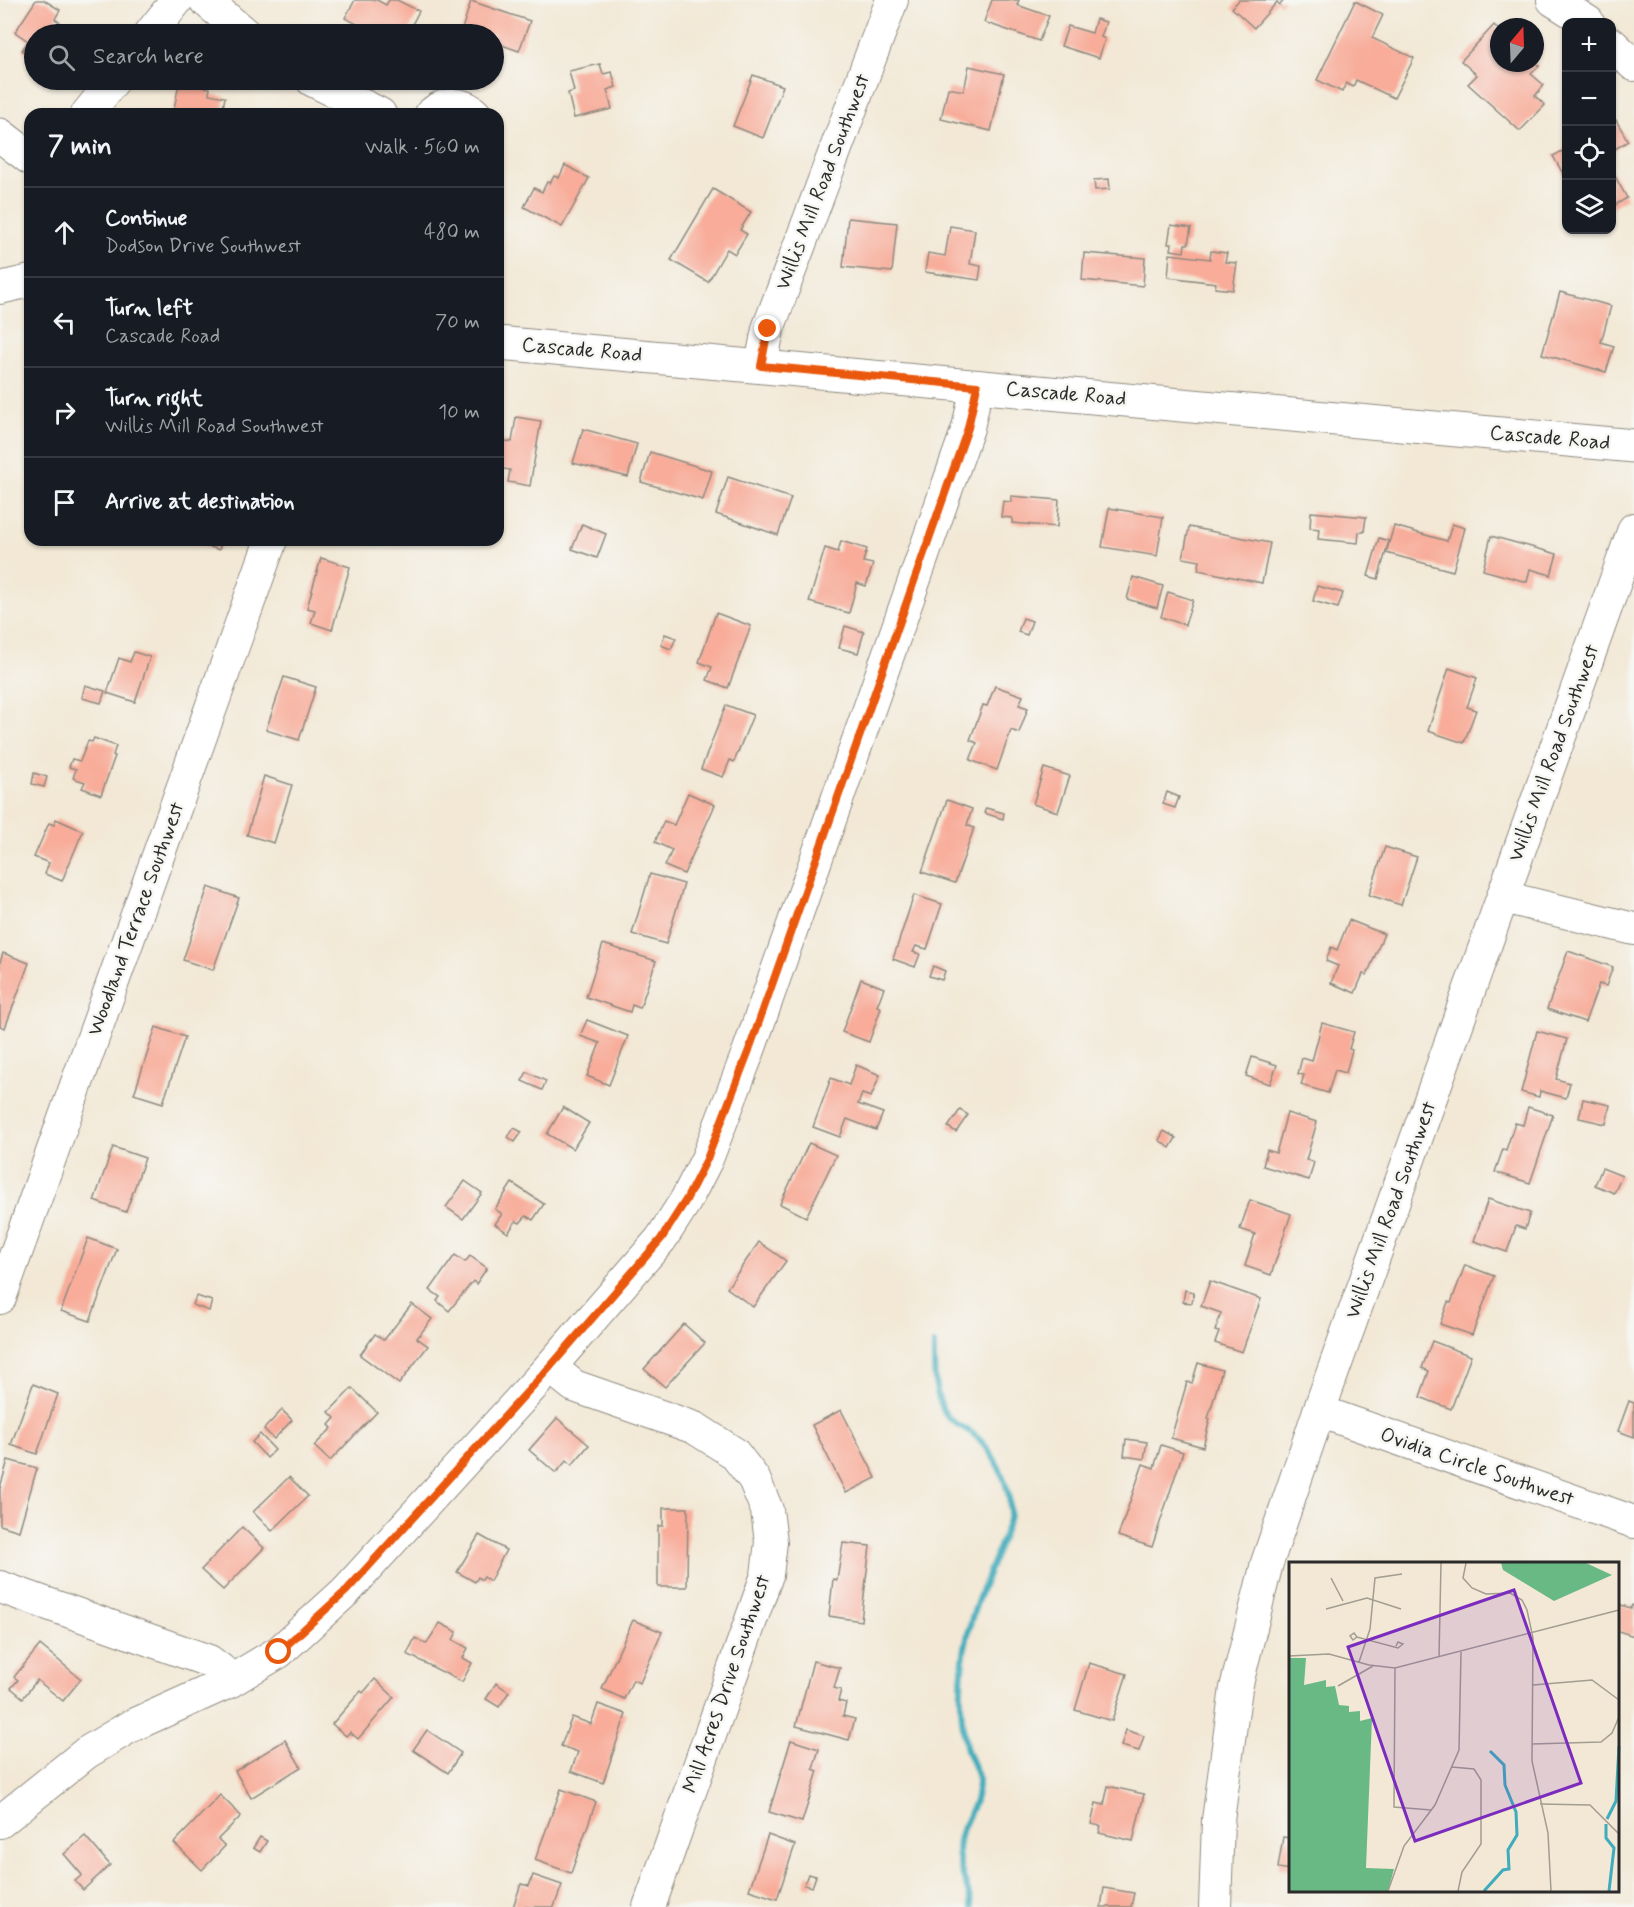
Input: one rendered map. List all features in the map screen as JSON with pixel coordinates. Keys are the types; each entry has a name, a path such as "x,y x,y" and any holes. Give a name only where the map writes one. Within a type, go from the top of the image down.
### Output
{"main road":[{"path":"0,135 24,153"},
{"name":"Cascade Road","path":"504,344 1634,446"}],"street":[{"path":"158,24 177,0"},
{"path":"205,0 233,24"},
{"name":"Willis Mill Road Southwest","path":"761,366 768,329 892,0"},
{"path":"1553,0 1582,18"},
{"path":"1616,49 1634,65"},
{"path":"92,108 106,90"},
{"path":"332,90 368,108"},
{"path":"440,108 454,104 467,108"},
{"path":"0,288 24,282"},
{"path":"0,1822 86,1753 129,1727 229,1682 279,1652 346,1591 550,1367 661,1239 686,1200 707,1159 753,1039 964,440 977,386"},
{"name":"Willis Mill Road Southwest","path":"1215,1907 1218,1820 1236,1688 1267,1563 1319,1411 1634,530"},
{"name":"Woodland Terrace Southwest","path":"0,1298 269,546"},
{"path":"1503,897 1634,929"},
{"name":"Mill Acres Drive Southwest","path":"550,1367 574,1386 695,1428 734,1454 754,1479 767,1510 771,1542 767,1575 649,1907"},
{"name":"Ovidia Circle Southwest","path":"1319,1411 1634,1522"},
{"path":"0,1587 209,1661 221,1670 229,1682"}],"building":[{"path":"36,0 44,0 60,10 55,19 62,24 24,24 24,38 15,32"},
{"path":"355,0 377,0 386,5 389,0 397,0 419,11 412,24 357,24 345,18"},
{"path":"992,0 1019,0 1017,5 1049,16 1039,41 984,22"},
{"path":"1239,0 1284,0 1280,5 1277,2 1254,28 1232,8"},
{"path":"471,1 530,21 519,51 504,46 504,24 464,24"},
{"path":"1355,1 1383,15 1372,38 1414,58 1394,98 1356,80 1353,87 1346,83 1342,92 1317,80"},
{"path":"1096,19 1106,22 1101,37 1105,39 1099,58 1061,46 1068,26 1092,33"},
{"path":"1490,29 1490,72 1533,72 1531,74 1544,85 1535,96 1545,105 1520,131 1468,84 1477,75 1461,61"},
{"path":"600,64 603,74 612,72 616,87 607,90 612,109 574,118 568,93 574,91 569,71"},
{"path":"969,66 1004,74 991,131 941,119 948,88 964,91"},
{"path":"753,75 783,86 763,138 733,126"},
{"path":"178,90 210,90 209,94 225,97 223,108 174,108"},
{"path":"1616,120 1628,141 1616,148"},
{"path":"1562,151 1562,172 1553,156"},
{"path":"565,165 589,178 562,227 524,207 534,188 542,192 547,182 550,183 554,176 559,178"},
{"path":"1616,178 1627,198 1616,205"},
{"path":"1109,179 1110,189 1095,190 1094,180"},
{"path":"713,189 751,212 740,230 747,234 735,254 727,249 708,282 671,260"},
{"path":"848,218 897,223 892,272 843,267"},
{"path":"1171,225 1191,228 1184,252 1171,250 1172,244 1168,244"},
{"path":"950,226 975,230 970,264 981,266 979,280 925,272 928,253 945,256"},
{"path":"1211,251 1227,253 1225,262 1237,263 1233,290 1215,288 1216,283 1168,277 1170,254 1210,259"},
{"path":"1084,253 1145,258 1143,286 1082,280"},
{"path":"1560,292 1611,306 1601,342 1614,346 1606,372 1542,354"},
{"path":"516,417 541,421 530,486 508,482 510,470 504,469 504,441 512,442"},
{"path":"583,429 637,444 628,477 573,463"},
{"path":"650,452 712,471 703,500 641,482"},
{"path":"728,477 791,498 778,535 716,514"},
{"path":"1011,496 1059,500 1057,527 1012,523 1012,518 1001,517 1003,501 1011,502"},
{"path":"1109,508 1163,517 1157,556 1102,547"},
{"path":"1311,512 1366,517 1364,532 1359,532 1358,543 1318,539 1319,529 1310,528"},
{"path":"582,524 606,534 597,558 572,549"},
{"path":"1452,524 1465,528 1453,571 1386,553 1394,526 1447,541"},
{"path":"1189,527 1270,543 1262,583 1198,570 1200,561 1183,558"},
{"path":"1491,536 1557,554 1551,575 1530,569 1527,582 1483,570"},
{"path":"1379,538 1389,541 1378,579 1368,576"},
{"path":"841,541 867,549 863,562 873,564 866,586 857,583 849,613 809,602 825,548 838,552"},
{"path":"207,546 220,546 219,550"},
{"path":"321,558 350,567 332,630 311,623 315,610 307,608"},
{"path":"1133,577 1163,586 1157,608 1127,599"},
{"path":"1317,586 1343,593 1338,608 1313,601"},
{"path":"1168,592 1193,600 1185,625 1161,617"},
{"path":"716,613 751,626 728,688 707,680 712,667 699,662"},
{"path":"1023,618 1032,621 1027,635 1018,632"},
{"path":"845,626 864,632 858,653 839,648"},
{"path":"665,634 676,638 671,649 661,645"},
{"path":"134,652 150,657 135,702 107,693 119,658 130,662"},
{"path":"1449,668 1477,678 1467,707 1476,710 1464,743 1428,731"},
{"path":"284,677 316,687 299,740 266,730"},
{"path":"85,685 105,691 101,703 82,698"},
{"path":"995,686 1023,696 1019,705 1028,708 1019,733 1011,730 997,770 970,760 977,743 970,740 983,705 987,706"},
{"path":"726,705 753,715 734,762 730,760 723,777 701,769"},
{"path":"94,738 116,746 113,755 115,756 101,795 82,788 85,782 73,778 76,769 69,767 72,759 80,761 88,741 92,742"},
{"path":"1044,768 1070,776 1058,812 1033,804"},
{"path":"34,773 47,777 44,787 32,784"},
{"path":"264,776 292,785 274,843 247,835"},
{"path":"1167,792 1179,797 1175,808 1163,804"},
{"path":"688,793 715,805 684,874 665,866 672,850 655,842 664,821 674,825"},
{"path":"947,800 972,809 967,825 974,828 955,883 922,872"},
{"path":"986,808 1004,813 1003,819 984,813"},
{"path":"56,819 83,831 62,881 45,874 49,863 34,857 49,823 54,825"},
{"path":"1385,847 1417,857 1401,905 1369,895"},
{"path":"650,874 684,884 666,944 632,934"},
{"path":"208,887 239,898 213,970 183,960"},
{"path":"914,895 942,904 927,949 916,946 913,952 920,954 915,967 893,959"},
{"path":"1349,920 1384,934 1367,975 1363,974 1355,993 1331,983 1338,966 1326,961 1331,947 1337,950"},
{"path":"603,944 656,961 640,1008 632,1005 630,1012 586,997"},
{"path":"1568,951 1613,967 1606,986 1599,984 1585,1022 1547,1009"},
{"path":"3,953 29,963 5,1028 0,1026 0,962"},
{"path":"933,966 945,971 942,980 929,976"},
{"path":"861,979 884,988 877,1006 881,1008 869,1042 842,1032"},
{"path":"587,1020 628,1036 609,1085 587,1076 600,1043 580,1036"},
{"path":"1322,1023 1354,1032 1346,1073 1335,1070 1328,1093 1301,1085 1304,1075 1298,1074 1302,1058 1312,1061"},
{"path":"156,1027 185,1037 163,1103 134,1094"},
{"path":"1537,1031 1567,1039 1556,1079 1570,1083 1566,1098 1540,1091 1539,1097 1521,1092"},
{"path":"1252,1057 1277,1065 1270,1084 1246,1076"},
{"path":"856,1065 880,1075 871,1097 862,1094 858,1104 883,1113 876,1130 847,1119 840,1137 813,1127 831,1078 849,1085"},
{"path":"527,1072 546,1081 542,1090 522,1081"},
{"path":"1583,1099 1610,1105 1606,1124 1579,1118"},
{"path":"563,1107 589,1123 573,1149 547,1134"},
{"path":"1528,1107 1553,1115 1530,1183 1495,1172 1503,1149 1506,1150 1515,1123 1523,1125"},
{"path":"960,1110 968,1115 956,1132 948,1127"},
{"path":"1287,1113 1317,1122 1306,1160 1314,1162 1309,1180 1263,1166 1267,1150 1276,1153"},
{"path":"514,1128 522,1132 515,1142 508,1137"},
{"path":"1164,1131 1176,1138 1170,1148 1159,1140"},
{"path":"809,1143 836,1155 806,1217 780,1204"},
{"path":"113,1147 145,1158 126,1212 94,1201"},
{"path":"1602,1168 1622,1176 1614,1193 1595,1185"},
{"path":"465,1181 482,1193 463,1219 446,1207"},
{"path":"512,1183 544,1204 533,1220 526,1216 520,1223 516,1221 508,1233 495,1224 502,1214 495,1209"},
{"path":"1488,1199 1530,1213 1525,1229 1516,1226 1507,1252 1474,1241"},
{"path":"1250,1200 1291,1214 1271,1275 1245,1266 1255,1234 1240,1229"},
{"path":"88,1238 117,1249 90,1321 61,1311"},
{"path":"759,1242 786,1261 753,1307 727,1288"},
{"path":"455,1255 465,1262 470,1256 487,1268 476,1284 473,1281 449,1311 437,1301 440,1297 430,1290"},
{"path":"1465,1265 1494,1276 1472,1335 1440,1324 1448,1302 1451,1303"},
{"path":"1210,1281 1261,1299 1242,1352 1215,1343 1219,1332 1215,1331 1221,1313 1201,1306"},
{"path":"1185,1290 1194,1292 1192,1303 1183,1302"},
{"path":"196,1296 212,1301 209,1311 193,1305"},
{"path":"412,1304 432,1319 417,1338 428,1346 399,1384 360,1355 375,1334 384,1340"},
{"path":"684,1324 705,1343 665,1387 644,1369"},
{"path":"1432,1341 1471,1356 1451,1409 1420,1397 1429,1371 1422,1368"},
{"path":"1198,1363 1222,1370 1208,1419 1210,1419 1203,1447 1171,1438 1187,1382 1192,1383"},
{"path":"33,1384 58,1394 37,1454 11,1445"},
{"path":"352,1388 377,1412 330,1461 314,1446 332,1428 329,1425 335,1418 329,1412"},
{"path":"1629,1401 1634,1403 1634,1437 1618,1431"},
{"path":"282,1410 292,1420 274,1439 264,1429"},
{"path":"841,1410 876,1478 846,1493 812,1425"},
{"path":"557,1418 589,1445 572,1465 567,1460 556,1473 529,1450"},
{"path":"260,1434 275,1450 267,1458 252,1442"},
{"path":"1126,1439 1147,1442 1144,1459 1124,1456"},
{"path":"1161,1445 1183,1452 1152,1547 1118,1536 1143,1464 1154,1468"},
{"path":"8,1460 37,1468 19,1531 0,1525 0,1488"},
{"path":"289,1477 308,1496 272,1531 253,1512"},
{"path":"663,1508 688,1508 687,1587 658,1587 658,1526 663,1526"},
{"path":"242,1527 264,1548 223,1590 201,1570"},
{"path":"479,1535 506,1550 490,1581 484,1577 482,1580 478,1577 475,1582 457,1572"},
{"path":"843,1543 870,1546 861,1621 829,1616 833,1579 837,1580"},
{"path":"1619,1604 1631,1608 1632,1605 1634,1606 1634,1636 1619,1631"},
{"path":"633,1620 662,1632 640,1683 633,1680 624,1699 602,1689"},
{"path":"440,1623 457,1632 453,1640 468,1648 463,1658 472,1663 462,1682 407,1654 415,1638 426,1644"},
{"path":"40,1645 81,1679 63,1701 37,1680 23,1698 11,1688 18,1680 14,1677"},
{"path":"813,1661 840,1668 834,1688 841,1690 838,1701 846,1703 843,1716 855,1719 849,1740 796,1726"},
{"path":"1089,1663 1127,1674 1112,1721 1075,1710"},
{"path":"375,1679 394,1697 358,1739 350,1732 346,1736 332,1724 361,1691 363,1693"},
{"path":"496,1683 509,1692 499,1707 486,1699"},
{"path":"598,1704 626,1714 603,1783 571,1771 578,1752 561,1746 572,1717 591,1724"},
{"path":"427,1730 461,1753 448,1773 413,1750"},
{"path":"1126,1730 1144,1736 1139,1751 1121,1746"},
{"path":"285,1740 301,1767 251,1798 235,1771"},
{"path":"791,1740 819,1749 813,1769 818,1771 802,1822 769,1812"},
{"path":"1108,1786 1144,1794 1133,1841 1099,1833 1101,1826 1091,1824 1096,1803 1104,1805"},
{"path":"561,1789 596,1802 571,1873 535,1860"},
{"path":"220,1795 241,1816 218,1839 225,1846 202,1870 174,1843"},
{"path":"768,1835 795,1845 777,1899 749,1890"},
{"path":"85,1836 110,1865 83,1890 75,1881 82,1875 64,1854"},
{"path":"260,1837 267,1841 260,1852 253,1848"},
{"path":"1283,1837 1289,1838 1289,1870 1278,1868"},
{"path":"808,1874 816,1876 812,1887 804,1885"},
{"path":"533,1875 562,1885 554,1907 513,1907 521,1884 529,1886"},
{"path":"1104,1888 1134,1893 1131,1907 1101,1907"}],"waterway":[{"path":"934,1344 935,1381 942,1407 948,1418 972,1433 994,1458 1000,1469 1010,1502 1008,1523 972,1617 962,1673 963,1731 967,1750 976,1772 978,1788 960,1836 958,1854 972,1907"}],"route":[{"path":"279,1652 346,1591 550,1367 661,1239 686,1200 707,1159 749,1050 968,428 977,386 761,366 768,329"}]}
